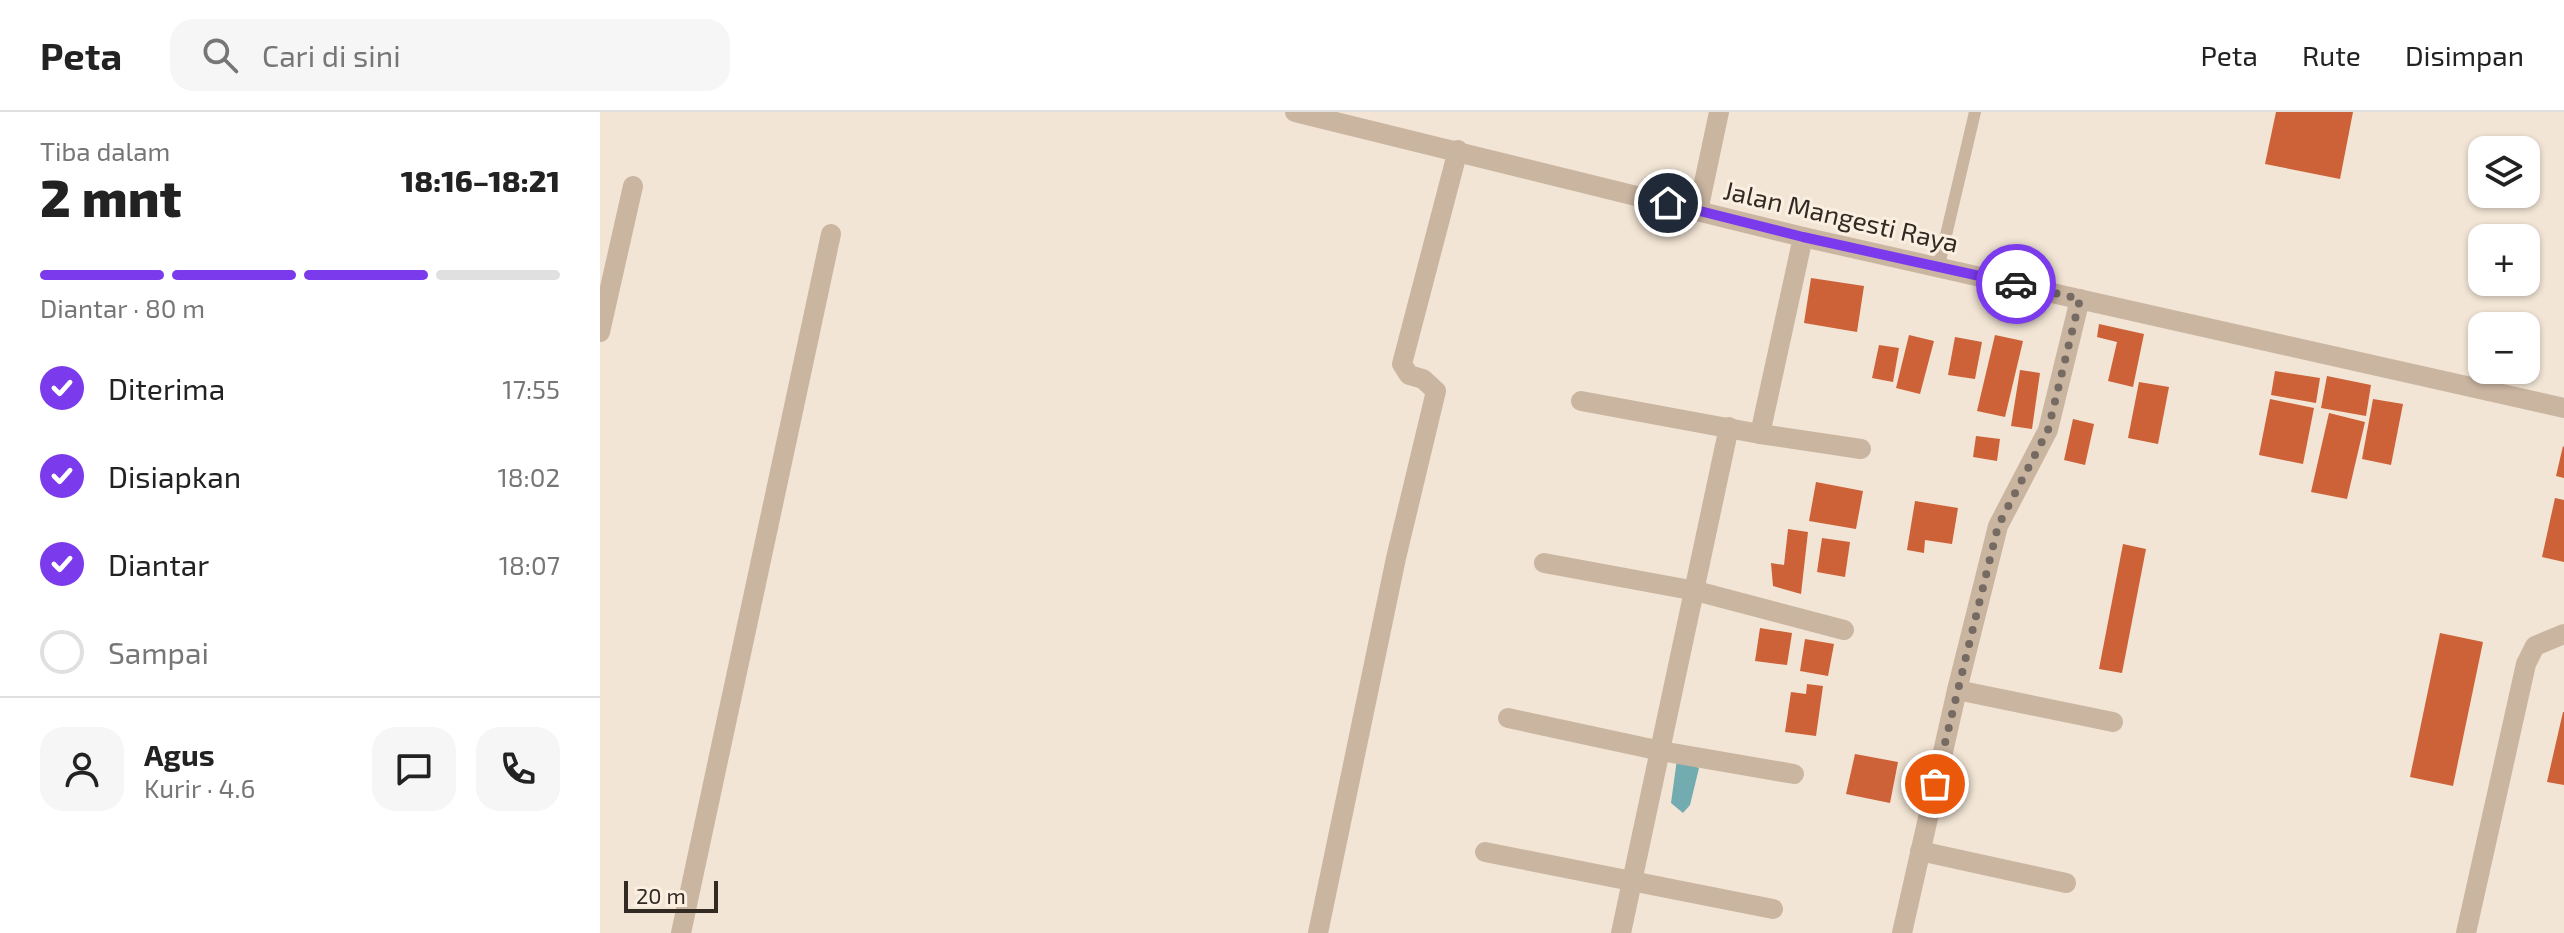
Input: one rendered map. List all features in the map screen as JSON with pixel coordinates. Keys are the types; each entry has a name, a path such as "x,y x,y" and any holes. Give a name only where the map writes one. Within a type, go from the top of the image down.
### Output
{"street":[{"name":"Jalan Mangesti Raya","path":"1295,112 1319,115 1803,237 1939,265 2564,408"},
{"path":"1698,211 1719,112"},
{"path":"1318,933 1396,558 1436,391 1423,379 1409,375 1402,364 1458,150"},
{"path":"600,332 633,186"},
{"path":"681,933 831,234"},
{"path":"1760,434 1803,237"},
{"path":"1902,933 1998,526 2048,430 2080,299"},
{"path":"1581,401 1861,449"},
{"path":"1621,933 1729,427"},
{"path":"1544,563 1696,591 1844,630"},
{"path":"2466,933 2526,664 2535,646 2544,639 2564,634"},
{"path":"1957,690 2113,722"},
{"path":"1508,718 1661,751 1794,774"},
{"path":"1920,851 2066,883"},
{"path":"1485,852 1773,909"}],"lane":[{"path":"1939,265 1975,112"}],"water":[{"path":"1677,759 1699,768 1690,805 1683,813 1671,803"}],"building":[{"path":"2276,112 2353,112 2340,179 2265,164"},
{"path":"1811,278 1864,286 1857,332 1804,323"},
{"path":"2099,324 2144,334 2133,387 2108,381 2117,342 2097,337"},
{"path":"1909,335 1934,341 1920,394 1896,388"},
{"path":"1995,335 2023,341 2005,417 1977,411"},
{"path":"1955,337 1982,342 1975,379 1948,375"},
{"path":"1879,345 1899,348 1893,382 1872,378"},
{"path":"2020,370 2040,373 2032,429 2011,426"},
{"path":"2275,371 2320,378 2316,403 2271,395"},
{"path":"2327,376 2371,385 2366,416 2321,408"},
{"path":"2139,382 2169,387 2158,444 2128,438"},
{"path":"2270,399 2314,408 2303,464 2259,455"},
{"path":"2373,399 2403,404 2391,465 2362,459"},
{"path":"2329,413 2365,422 2347,499 2311,492"},
{"path":"2073,419 2094,424 2085,465 2064,460"},
{"path":"1976,436 2000,439 1997,461 1973,457"},
{"path":"2564,447 2564,478 2556,476"},
{"path":"1816,482 1863,491 1856,529 1809,521"},
{"path":"2555,498 2564,500 2564,562 2542,557"},
{"path":"1915,501 1958,508 1952,544 1925,540 1924,553 1907,550"},
{"path":"1788,529 1808,532 1801,594 1773,586 1771,563 1784,565"},
{"path":"1822,538 1850,542 1845,577 1817,572"},
{"path":"2123,544 2146,549 2122,673 2099,669"},
{"path":"1760,628 1792,633 1787,665 1755,661"},
{"path":"2440,633 2483,642 2453,786 2410,777"},
{"path":"1805,639 1834,644 1828,676 1800,671"},
{"path":"1807,684 1823,686 1816,736 1785,732 1791,692 1806,694"},
{"path":"2564,712 2564,785 2547,782"},
{"path":"1855,754 1898,762 1890,803 1846,794"}],"way so far":[{"path":"1935,784 1998,526 2048,430 2080,299 2016,284"}],"route":[{"path":"1668,203 1803,237 2016,284"}]}
